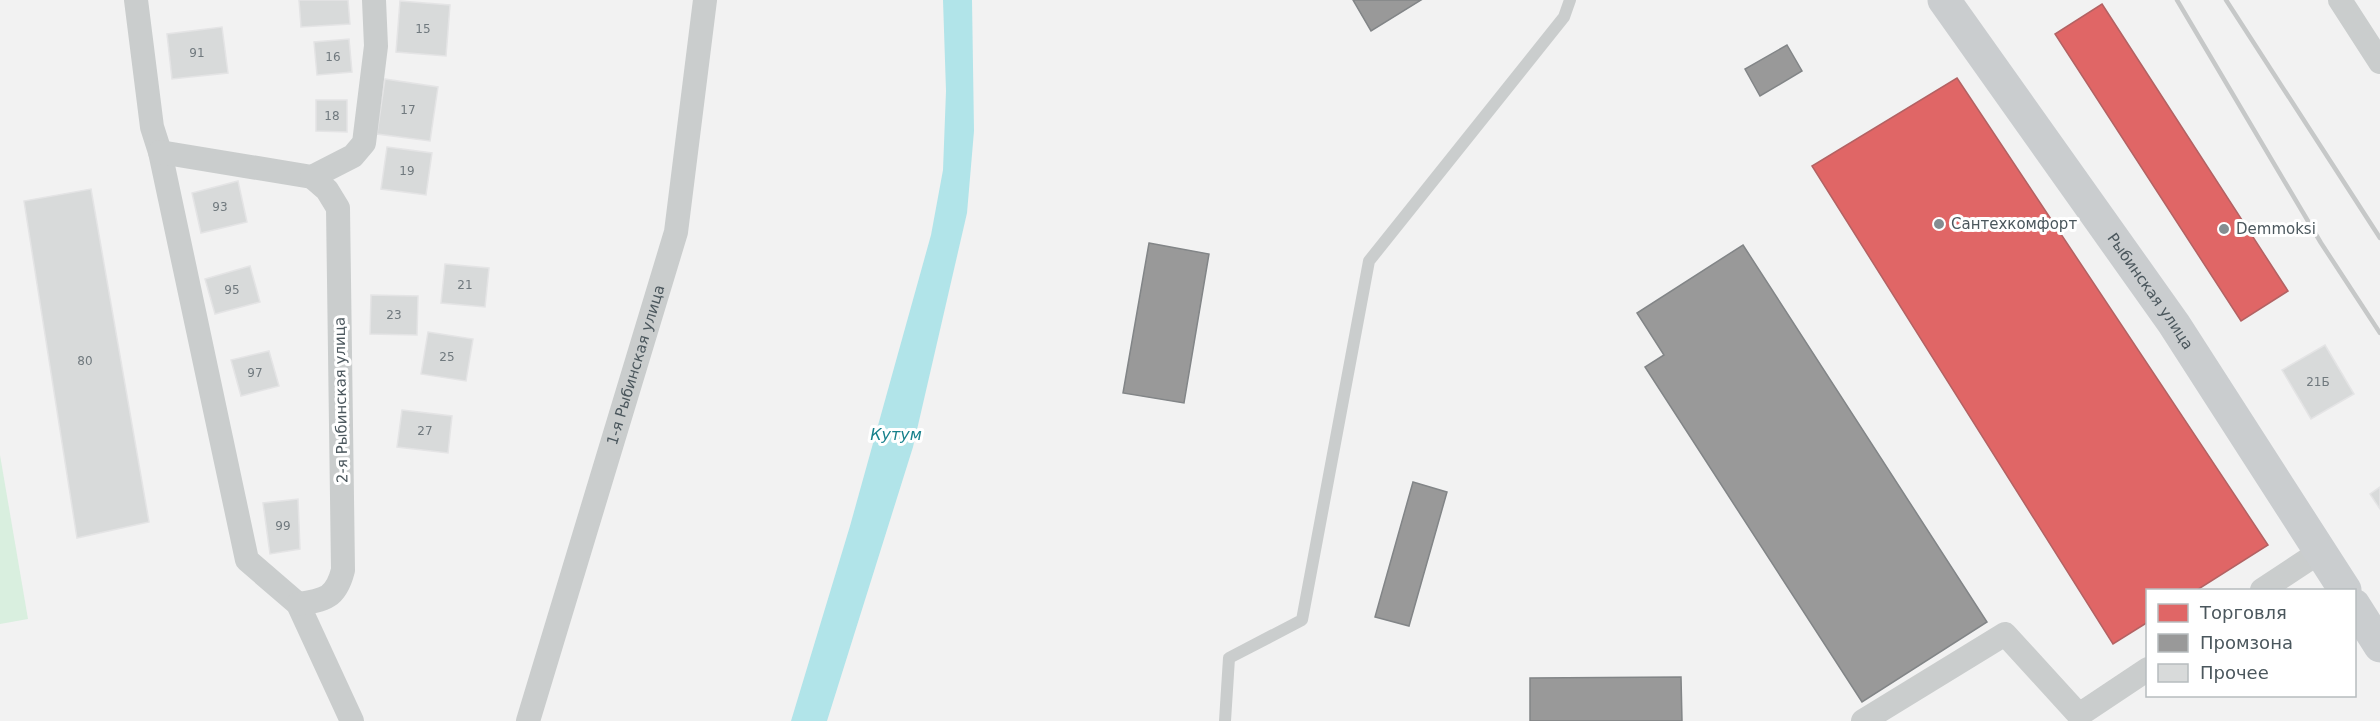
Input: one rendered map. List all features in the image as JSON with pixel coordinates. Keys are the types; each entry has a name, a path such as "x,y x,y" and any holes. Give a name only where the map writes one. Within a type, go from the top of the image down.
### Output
{"main road":[{"name":"Рыбинская улица","path":"1944,0 2174,324 2344,589"},
{"path":"2356,607 2380,646"}],"street":[{"path":"136,0 152,127 160,152 247,560 298,604 352,721"},
{"path":"160,152 312,177 353,156 364,143 376,46 374,0"},
{"name":"1-я Рыбинская улица","path":"528,721 676,232 705,0"},
{"path":"2340,0 2380,62"},
{"name":"2-я Рыбинская улица","path":"298,604 322,601 339,586 343,570 338,208 327,190 312,177"},
{"path":"2265,589 2320,551"},
{"path":"1863,721 2006,634 2079,715 2146,670"}],"lane":[{"path":"1225,721 1229,658 1302,620 1369,261 1564,17 1570,0"}],"green space":[{"path":"0,455 28,619 0,624"}],"water":[{"name":"Кутум","path":"943,0 972,0 974,131 967,213 913,447 827,721 791,721 850,526 931,235 943,170 946,91"}],"building: Торговля":[{"path":"2102,4 2288,291 2241,321 2055,34"},
{"path":"1957,78 2268,545 2199,589 2146,589 2146,623 2113,644 1812,166"}],"building: Промзона":[{"path":"1353,0 1421,0 1371,31"},
{"path":"1787,45 1802,71 1760,96 1745,69"},
{"path":"1149,243 1209,254 1184,403 1123,393"},
{"path":"1743,245 1987,622 1862,702 1645,367 1664,355 1637,313"},
{"path":"1413,482 1447,492 1409,626 1375,617"},
{"path":"1681,677 1682,721 1530,721 1530,678"}],"building: Прочее":[{"path":"299,0 348,0 350,24 301,27"},
{"path":"400,1 450,5 446,56 396,52"},
{"path":"222,27 228,73 172,79 167,34"},
{"path":"349,39 352,72 317,75 314,42"},
{"path":"385,79 438,87 430,141 377,134"},
{"path":"316,100 347,100 347,132 316,131"},
{"path":"387,147 432,153 426,195 381,189"},
{"path":"238,181 247,222 201,233 192,193"},
{"path":"91,189 149,522 77,538 24,201"},
{"path":"445,264 489,268 485,307 441,303"},
{"path":"250,266 260,302 215,314 205,279"},
{"path":"371,295 418,296 417,335 370,334"},
{"path":"428,332 473,339 466,381 421,374"},
{"path":"2325,345 2354,394 2311,419 2282,370"},
{"path":"269,351 279,386 241,396 231,360"},
{"path":"402,410 452,416 448,453 397,447"},
{"path":"2380,487 2380,509 2370,494"},
{"path":"298,499 300,549 270,554 263,503"}],"railway":[{"path":"2177,0 2321,243 2380,333"},
{"path":"2226,0 2380,238"}],"place":[{"name":"Сантехкомфорт","path":"1939,224"},
{"name":"Demmoksi","path":"2224,229"}]}
